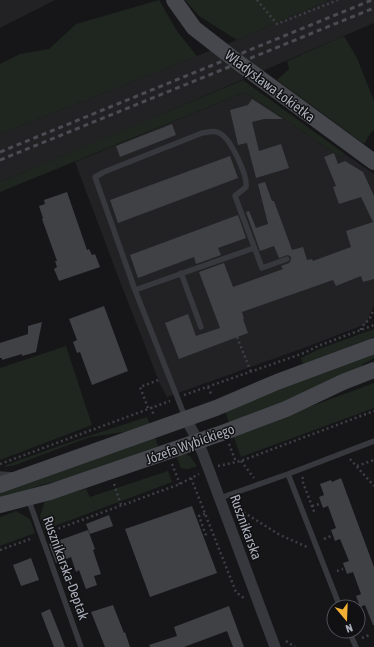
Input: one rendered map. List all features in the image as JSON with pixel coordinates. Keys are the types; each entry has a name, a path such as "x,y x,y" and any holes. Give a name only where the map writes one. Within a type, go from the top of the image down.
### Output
{"street":[{"name":"Władysława Łokietka","path":"174,0 194,28 256,76 374,162"},
{"name":"Józefa Wybickiego","path":"0,485 186,419 277,382 374,346"},
{"name":"Józefa Wybickiego","path":"0,505 50,492 198,441 286,409 343,382 374,370"},
{"name":"Rusznikarska","path":"186,419 198,441 275,647"}],"lane":[{"name":"Józefa Wybickiego","path":"186,419 135,290 95,176 202,133 212,131 220,133 227,140 240,164 247,182 246,187 235,196 254,248"},
{"path":"135,290 254,248 262,268 287,259"},
{"path":"181,273 201,328"},
{"path":"220,498 374,441"},
{"path":"0,474 27,475"},
{"path":"288,474 337,599"},
{"name":"Rusznikarska-Deptak","path":"28,498 81,647"}],"path":[{"path":"258,0 277,24 338,0"},
{"path":"361,330 370,318 374,309"},
{"path":"186,395 374,325"},
{"path":"237,337 251,372"},
{"path":"148,408 140,387 169,377"},
{"path":"0,464 170,401"},
{"path":"218,466 241,461 374,411"},
{"path":"229,442 236,462"},
{"path":"344,452 374,486"},
{"path":"171,460 180,484"},
{"path":"357,466 374,460"},
{"path":"241,461 259,484"},
{"path":"46,533 180,484 201,472"},
{"path":"308,473 302,480 317,519"},
{"path":"191,478 236,592 245,600"},
{"path":"114,484 122,505"},
{"path":"220,498 280,535 317,551"},
{"path":"312,506 320,504"},
{"path":"205,514 199,516 207,538"},
{"path":"322,532 327,545"},
{"path":"324,539 332,536"},
{"path":"0,550 37,537"},
{"path":"334,565 339,578"},
{"path":"337,571 343,569"}],"shaded area":[{"path":"0,0 55,0 0,28"},
{"path":"159,0 177,31 197,56 0,134 0,64 20,54 49,49 76,24"},
{"path":"185,0 329,0 237,40 199,16"},
{"path":"329,0 374,0 374,23 0,182 0,134 237,40"},
{"path":"344,36 357,58 374,101 374,130 364,144 277,80 289,69 287,61"},
{"path":"243,80 345,154 340,157 245,92 0,192 0,182"},
{"path":"245,92 340,157 345,154 374,174 374,305 366,324 167,397 160,384 75,162"},
{"path":"374,329 374,337 303,364 301,358 319,349"},
{"path":"66,346 92,425 0,460 0,368"},
{"path":"374,354 374,358 362,366 292,401 230,425 224,409"},
{"path":"374,383 374,408 241,457 233,435"},
{"path":"147,417 150,425 131,431 90,437 15,465 5,467 6,465 73,441"},
{"path":"154,435 160,451 91,474 41,485 0,500 0,492"},
{"path":"185,454 190,456 197,466 188,469 181,468 176,455"},
{"path":"168,471 172,482 44,530 40,516 45,500 86,489 90,497"},
{"path":"16,511 30,519 35,533 0,546 0,517"}],"building":[{"path":"252,99 283,119 264,119 252,122 259,151 281,144 289,168 256,178 247,143 238,145 230,110 248,105"},
{"path":"172,124 176,135 120,157 116,146"},
{"path":"334,153 338,164 345,161 363,172 374,196 374,279 363,282 361,276 336,286 333,280 242,312 248,333 179,359 165,323 188,314 196,336 220,328 199,272 224,263 233,287 283,269 281,266 289,263 291,260 291,257 288,255 279,258 274,246 260,251 246,212 249,211 256,228 268,224 258,184 265,182 272,201 274,201 292,250 303,247 307,260 312,259 313,261 351,247 346,231 373,222 361,197 339,204 333,187 336,186 324,157"},
{"path":"230,156 238,178 118,223 110,200"},
{"path":"67,192 87,250 89,249 92,255 95,254 100,267 59,281 54,269 57,267 55,261 57,261 39,206 45,204 44,200"},
{"path":"238,215 246,238 218,248 221,255 196,264 194,257 138,278 130,255"},
{"path":"104,306 128,371 92,385 80,352 77,353 73,342 77,340 69,319"},
{"path":"42,322 36,352 22,356 22,354 2,360 2,358 0,358 0,343 28,334 28,326"},
{"path":"341,478 374,567 374,625 366,608 366,599 357,599 356,596 361,594 353,572 347,574 343,563 349,561 340,539 335,541 331,530 336,528 328,506 323,508 319,497 324,495 320,484 331,480 332,482"},
{"path":"192,506 217,573 150,597 125,529"},
{"path":"109,515 113,526 90,534 86,524"},
{"path":"88,530 95,549 93,550 101,574 94,576 97,585 86,589 79,570 76,572 71,557 56,563 49,544"},
{"path":"31,558 39,580 21,586 13,565"},
{"path":"113,605 130,647 105,647 91,612"},
{"path":"229,606 244,647 233,647 227,631 184,647 150,647 149,645 177,636 174,627"},
{"path":"50,609 65,647 54,647 41,613"}],"railway":[{"path":"0,152 372,0"},
{"path":"0,160 374,8"}]}
